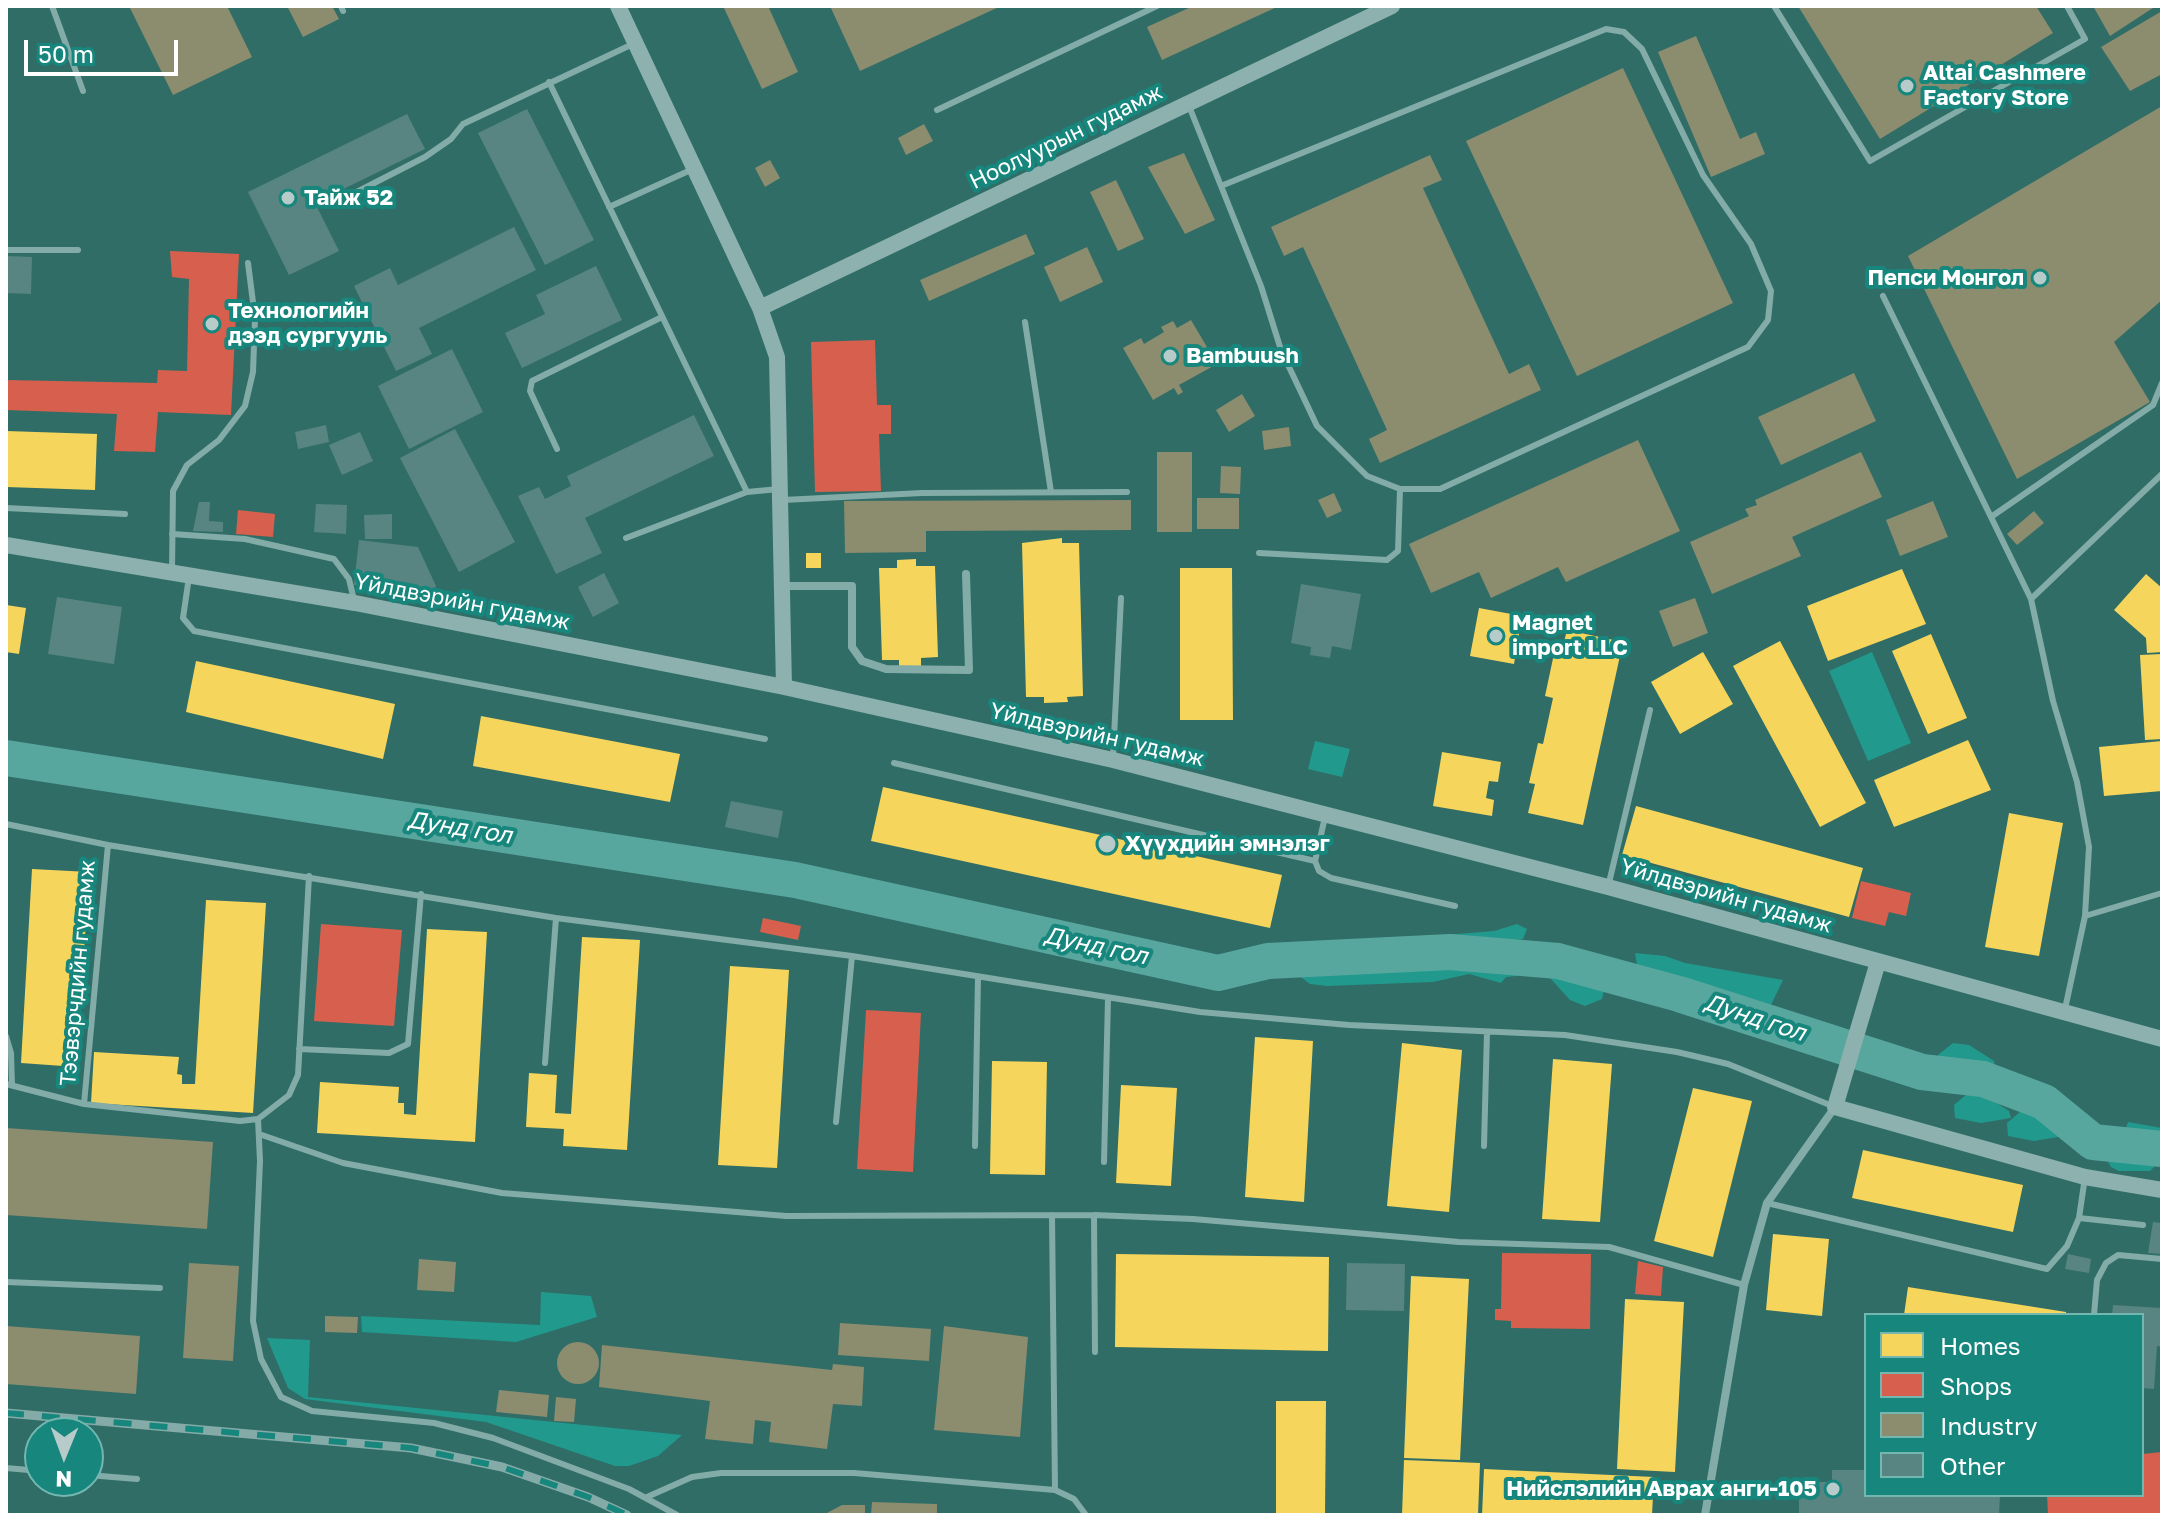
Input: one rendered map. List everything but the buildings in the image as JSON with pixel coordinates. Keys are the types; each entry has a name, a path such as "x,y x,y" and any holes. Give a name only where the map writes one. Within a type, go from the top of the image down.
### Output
{"main road":[{"path":"618,6 760,308 777,357 784,687"},
{"name":"Ноолуурын гудамж","path":"760,308 1392,6"},
{"name":"Yйлдвэрийн гудамж","path":"6,545 355,603 784,687 1113,760 1608,887 2162,1039"},
{"path":"1878,962 1835,1107 2085,1177 2162,1190"}],"street":[{"path":"784,586 852,586 852,647 862,661 886,669 969,670 966,574"},
{"path":"1705,1515 1744,1285 1767,1203 1835,1107"}],"lane":[{"path":"52,6 83,91"},
{"path":"937,110 1157,6"},
{"path":"1774,6 1870,161 2085,39 2067,6"},
{"path":"1187,103 1281,350 1317,426 1367,476 1400,489 1440,489 1748,347 1768,320 1771,291 1751,244 1703,175 1642,49 1624,32 1606,29 1221,186"},
{"path":"341,200 425,157 451,139 463,124 635,43"},
{"path":"549,82 747,492"},
{"path":"609,207 693,169"},
{"path":"6,250 78,250"},
{"path":"172,571 173,491 187,465 219,440 245,406 253,372 255,318 248,263"},
{"path":"1883,296 2031,599 2053,701 2077,782 2089,847 2085,916 2065,1012"},
{"path":"557,449 530,391 532,381 662,317"},
{"path":"1025,322 1051,492"},
{"path":"1991,517 2153,405 2162,383"},
{"path":"2031,599 2162,474"},
{"path":"1259,553 1387,560 1398,551 1400,489"},
{"path":"626,538 747,492 1127,492"},
{"path":"6,508 125,514"},
{"path":"172,534 245,539 334,559 349,579 355,603"},
{"path":"190,574 183,618 194,631 765,739"},
{"path":"1113,760 1121,598"},
{"path":"1608,887 1650,710"},
{"path":"894,763 1315,861"},
{"path":"1326,814 1315,861 1319,871 1331,878 1455,906"},
{"path":"6,824 108,845 556,918 852,956 1215,1014 1565,1035 1677,1052 1728,1064 1835,1107"},
{"name":"Тээвэрчдийн гудамж","path":"84,1104 108,845"},
{"path":"6,1036 11,1053 9,1085 84,1104 240,1121 258,1119 289,1095 298,1075 309,876"},
{"path":"2085,916 2162,893"},
{"path":"299,1049 389,1053 408,1044 421,894"},
{"path":"545,1063 556,918"},
{"path":"836,1122 852,956"},
{"path":"975,1146 978,977"},
{"path":"1104,1162 1108,999"},
{"path":"1484,1146 1487,1032"},
{"path":"258,1119 253,1321 261,1359 281,1397 312,1411 414,1420 469,1431 517,1446 647,1497 677,1515"},
{"path":"259,1134 343,1163 502,1193 786,1216 1094,1215 1193,1219 1459,1242 1609,1247 1744,1285"},
{"path":"1767,1203 2047,1269 2067,1246 2079,1218 2085,1177"},
{"path":"1052,1215 1055,1490"},
{"path":"1094,1215 1095,1352"},
{"path":"2079,1218 2143,1225"},
{"path":"2094,1313 2097,1280 2106,1263 2118,1255 2162,1259"},
{"path":"6,1282 160,1288"},
{"path":"647,1497 692,1477 721,1473 854,1473 1055,1490 1074,1499 1086,1515"},
{"path":"104,1476 137,1479"}],"green space":[{"path":"1872,652 1911,743 1868,761 1829,671"},
{"path":"1315,741 1350,749 1342,777 1308,769"},
{"path":"1517,924 1527,929 1523,939 1490,944 1323,952 1361,942 1494,931"},
{"path":"1635,953 1665,956 1685,963 1783,980 1771,1005 1670,988 1639,977"},
{"path":"1417,960 1523,964 1516,976 1506,977 1501,983 1469,974 1433,982 1327,986 1310,984 1298,975 1302,967"},
{"path":"1550,971 1581,974 1600,981 1605,986 1602,999 1585,1006 1570,1000 1550,978"},
{"path":"1953,1043 1969,1045 1994,1061 1995,1068 1965,1073 1939,1068 1938,1055"},
{"path":"1968,1093 1984,1095 2009,1111 2011,1118 1981,1123 1955,1118 1954,1105"},
{"path":"2021,1111 2037,1113 2063,1129 2064,1136 2034,1141 2008,1136 2007,1123"},
{"path":"2128,1122 2162,1128 2162,1143 2124,1134"},
{"path":"2115,1148 2149,1152 2157,1158 2155,1166 2150,1171 2119,1171 2111,1167 2107,1160"},
{"path":"541,1292 591,1296 597,1317 516,1342 362,1332 361,1316 540,1325"},
{"path":"267,1338 310,1340 308,1397 682,1435 658,1456 629,1466 615,1466 486,1422 305,1399 288,1388"}],"waterway":[{"name":"Дунд гол","path":"6,758 795,880 1218,973 1268,961 1450,952 1558,961 1679,994 1922,1072 1983,1079 2044,1102 2093,1142 2162,1149"}],"railway":[{"path":"6,1413 411,1448 502,1467 588,1497 627,1515"}],"place":[{"name":"Altai Cashmere Factory Store","path":"1907,86"},
{"name":"Тайж 52","path":"288,198"},
{"name":"Пепси Монгол","path":"2040,278"},
{"name":"Технологийн дээд сургууль","path":"212,324"},
{"name":"Bambuush","path":"1170,356"},
{"name":"Magnet import LLC","path":"1496,636"},
{"name":"Хүүхдийн эмнэлэг","path":"1107,844"},
{"name":"Нийслэлийн Аврах анги-105","path":"1833,1489"}]}
